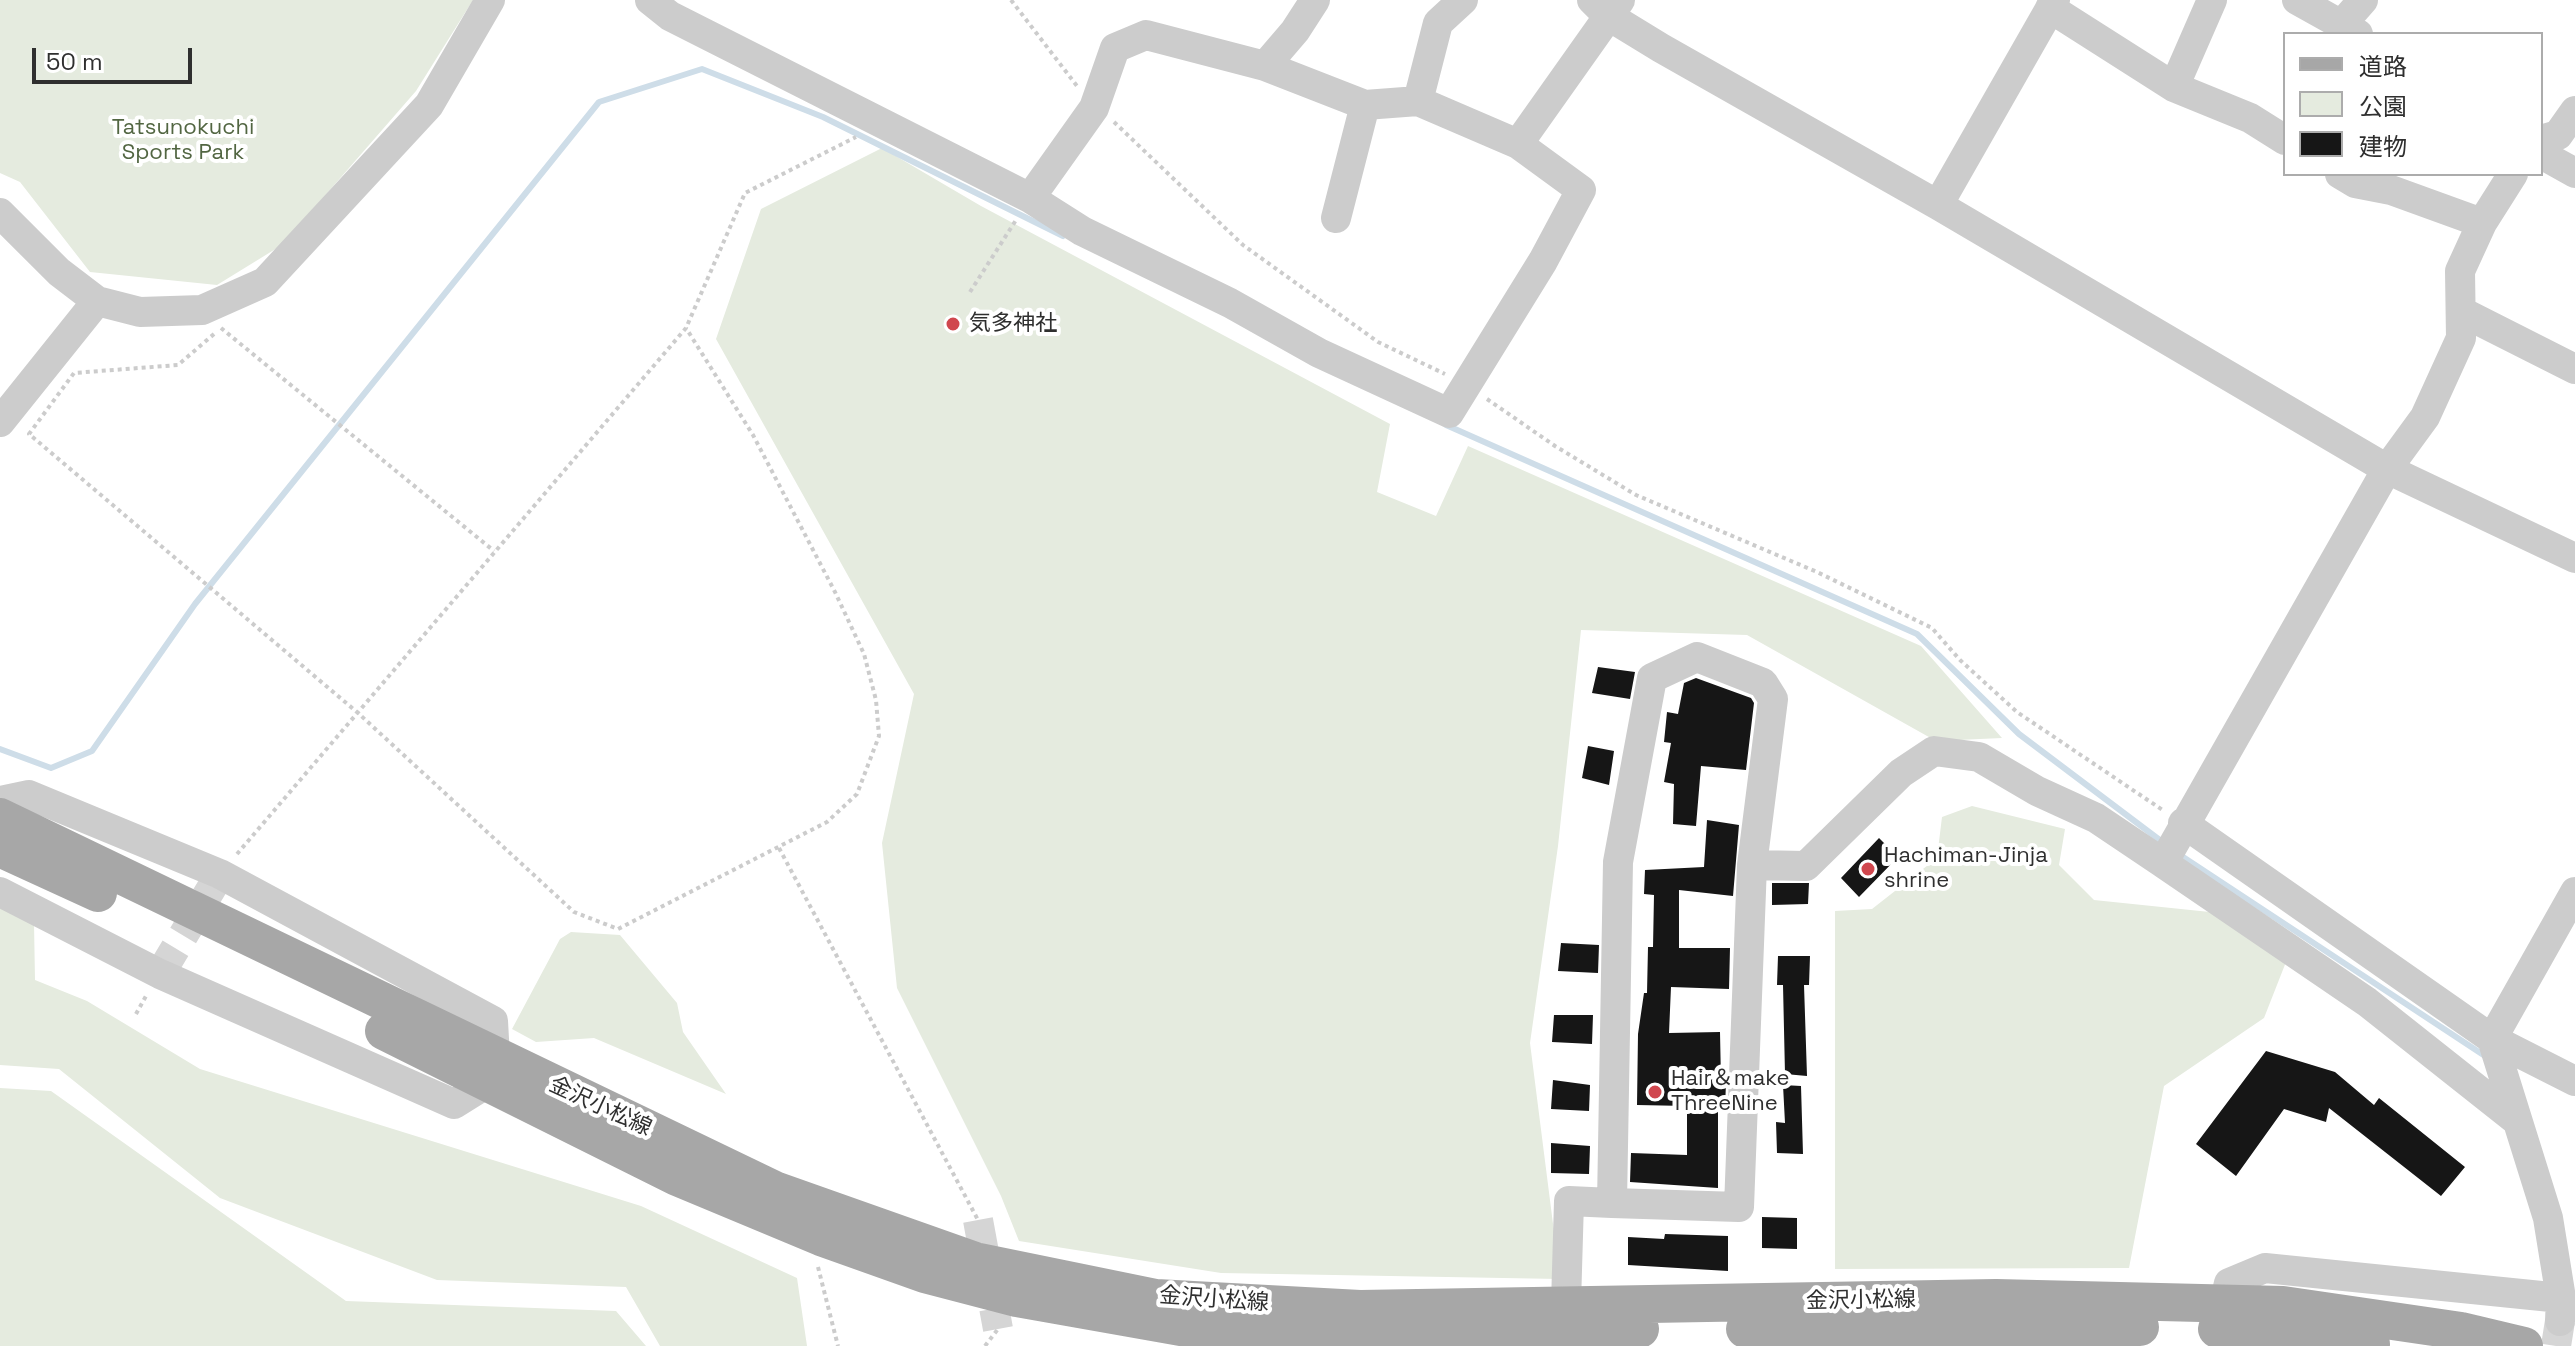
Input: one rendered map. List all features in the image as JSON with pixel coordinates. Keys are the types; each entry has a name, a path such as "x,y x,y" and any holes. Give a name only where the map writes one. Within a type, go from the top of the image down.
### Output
{"main road":[{"name":"金沢小松線","path":"0,817 491,1070 677,1177 821,1237 925,1274 1098,1315 1192,1329 1431,1336 1627,1329 2132,1336 2246,1329 2390,1346"},
{"name":"金沢小松線","path":"0,848 351,1014 777,1191 975,1261 1156,1298 1360,1309 1996,1298 2283,1305 2461,1331 2524,1346"}],"street":[{"path":"0,213 59,272 97,301 140,312 202,310 265,282 429,105 490,0"},
{"path":"650,0 670,16 1030,198 1082,231 1230,303 1319,353 1449,413 1543,261 1581,190 1518,144 1418,101 1365,105 1265,66 1146,35 1115,48 1094,108 1030,198"},
{"path":"1265,66 1295,31 1315,0"},
{"path":"1418,101 1438,23 1463,0"},
{"path":"2174,87 2212,0"},
{"path":"2297,0 2350,29 2363,0"},
{"path":"1938,205 2052,4 2174,87 2250,118 2283,139"},
{"path":"1518,144 1606,5 2387,469 2575,558"},
{"path":"1336,218 1365,105"},
{"path":"2543,139 2558,135 2575,111"},
{"path":"2543,155 2575,173"},
{"path":"2343,176 2355,183 2391,190 2482,223"},
{"path":"2172,846 2387,469 2425,417 2461,338 2460,271 2482,223 2512,176"},
{"path":"0,422 97,301"},
{"path":"2462,312 2575,369"},
{"path":"1566,1304 1569,1201 1612,1203 1739,1207 1752,865 1773,699 1763,683 1697,657 1652,678 1618,862 1612,1203"},
{"path":"1752,865 1806,866 1901,773 1934,751 1979,757 2037,791 2096,818 2172,846 2492,1039 2575,1081"},
{"path":"0,801 29,795 220,874 493,1021 491,1070 454,1104 160,974 0,892"},
{"path":"2172,846 2516,1120"},
{"path":"2224,1304 2229,1283 2265,1268 2561,1309 2548,1218 2492,1039 2575,892"}],"path":[{"path":"1011,0 1094,108 1128,132 1243,245 1316,301 1378,342 1467,385 1555,446 1636,495 1817,572 1932,628 1960,660 2017,712 2172,846"},
{"path":"220,874 686,328 745,193 881,124"},
{"path":"970,292 1030,198"},
{"path":"232,316 178,365 74,373 29,434 358,713 574,912 618,929 827,822 857,794 879,736 876,700 864,654 790,502 686,328"},
{"path":"221,328 494,551"},
{"path":"779,848 978,1220"},
{"path":"815,1257 838,1346"},
{"path":"985,1346 998,1329"}],"green space":[{"name":"Tatsunokuchi Sports Park","path":"0,0 473,0 416,91 282,245 217,285 90,272 20,182 0,173"},
{"path":"882,148 981,206 1390,424 1377,492 1436,516 1468,446 1921,646 2002,738 1936,741 1747,635 1581,630 1558,846 1530,1043 1560,1279 1221,1273 1019,1241 1001,1196 897,988 882,843 914,694 716,339 761,209"},
{"path":"1972,806 2065,829 2059,865 2094,900 2229,914 2286,962 2264,1018 2164,1086 2129,1268 1835,1269 1835,911 1872,909 1937,858 1942,817"},
{"path":"0,908 34,923 35,980 87,1001 200,1069 641,1206 797,1278 807,1346 660,1346 626,1287 437,1280 220,1198 59,1069 0,1065"},
{"path":"571,932 620,935 677,1003 683,1032 726,1094 594,1038 536,1042 512,1029 560,939"},
{"path":"0,1088 51,1091 346,1301 616,1311 646,1346 0,1346"}],"building":[{"path":"1598,667 1635,672 1630,699 1592,693"},
{"path":"1696,678 1751,698 1754,703 1746,770 1701,766 1696,826 1673,824 1674,784 1664,782 1671,743 1664,742 1667,712 1678,714 1684,683"},
{"path":"1588,746 1614,751 1609,785 1582,778"},
{"path":"1707,820 1739,825 1733,896 1679,890 1679,948 1730,948 1729,989 1671,987 1669,1033 1720,1032 1721,1081 1726,1082 1725,1109 1718,1108 1718,1188 1630,1182 1631,1153 1687,1155 1687,1106 1637,1105 1638,1034 1644,993 1647,993 1648,947 1653,947 1654,895 1644,894 1645,870 1704,867"},
{"path":"1879,838 1898,857 1859,897 1841,878"},
{"path":"1772,883 1809,883 1808,904 1772,905"},
{"path":"1561,943 1599,945 1598,973 1558,971"},
{"path":"1778,956 1810,956 1809,985 1804,985 1807,1076 1785,1074 1783,985 1777,985"},
{"path":"1554,1015 1593,1015 1592,1044 1552,1042"},
{"path":"2266,1051 2335,1072 2374,1105 2379,1098 2465,1167 2441,1196 2329,1108 2326,1122 2284,1109 2236,1176 2196,1144"},
{"path":"1553,1080 1590,1085 1589,1111 1551,1109"},
{"path":"1783,1085 1801,1086 1803,1154 1777,1153 1776,1122 1785,1123"},
{"path":"1551,1143 1590,1146 1589,1174 1551,1173"},
{"path":"1762,1217 1797,1218 1797,1249 1762,1248"},
{"path":"1665,1234 1728,1236 1728,1271 1628,1265 1628,1237 1664,1239"}],"waterway":[{"path":"0,749 51,768 92,751 195,604 599,102 702,69 823,117 1063,236"},
{"path":"1446,425 1917,634 2019,734 2165,844"},
{"path":"2177,853 2485,1056"}],"tunnel":[{"path":"160,974 220,874"},
{"path":"978,1220 998,1329"},
{"path":"2556,1346 2560,1321"}],"place":[{"name":"気多神社","path":"953,324"},
{"name":"Hachiman-Jinja shrine","path":"1868,869"},
{"name":"Hair＆make ThreeNine","path":"1655,1092"}]}
